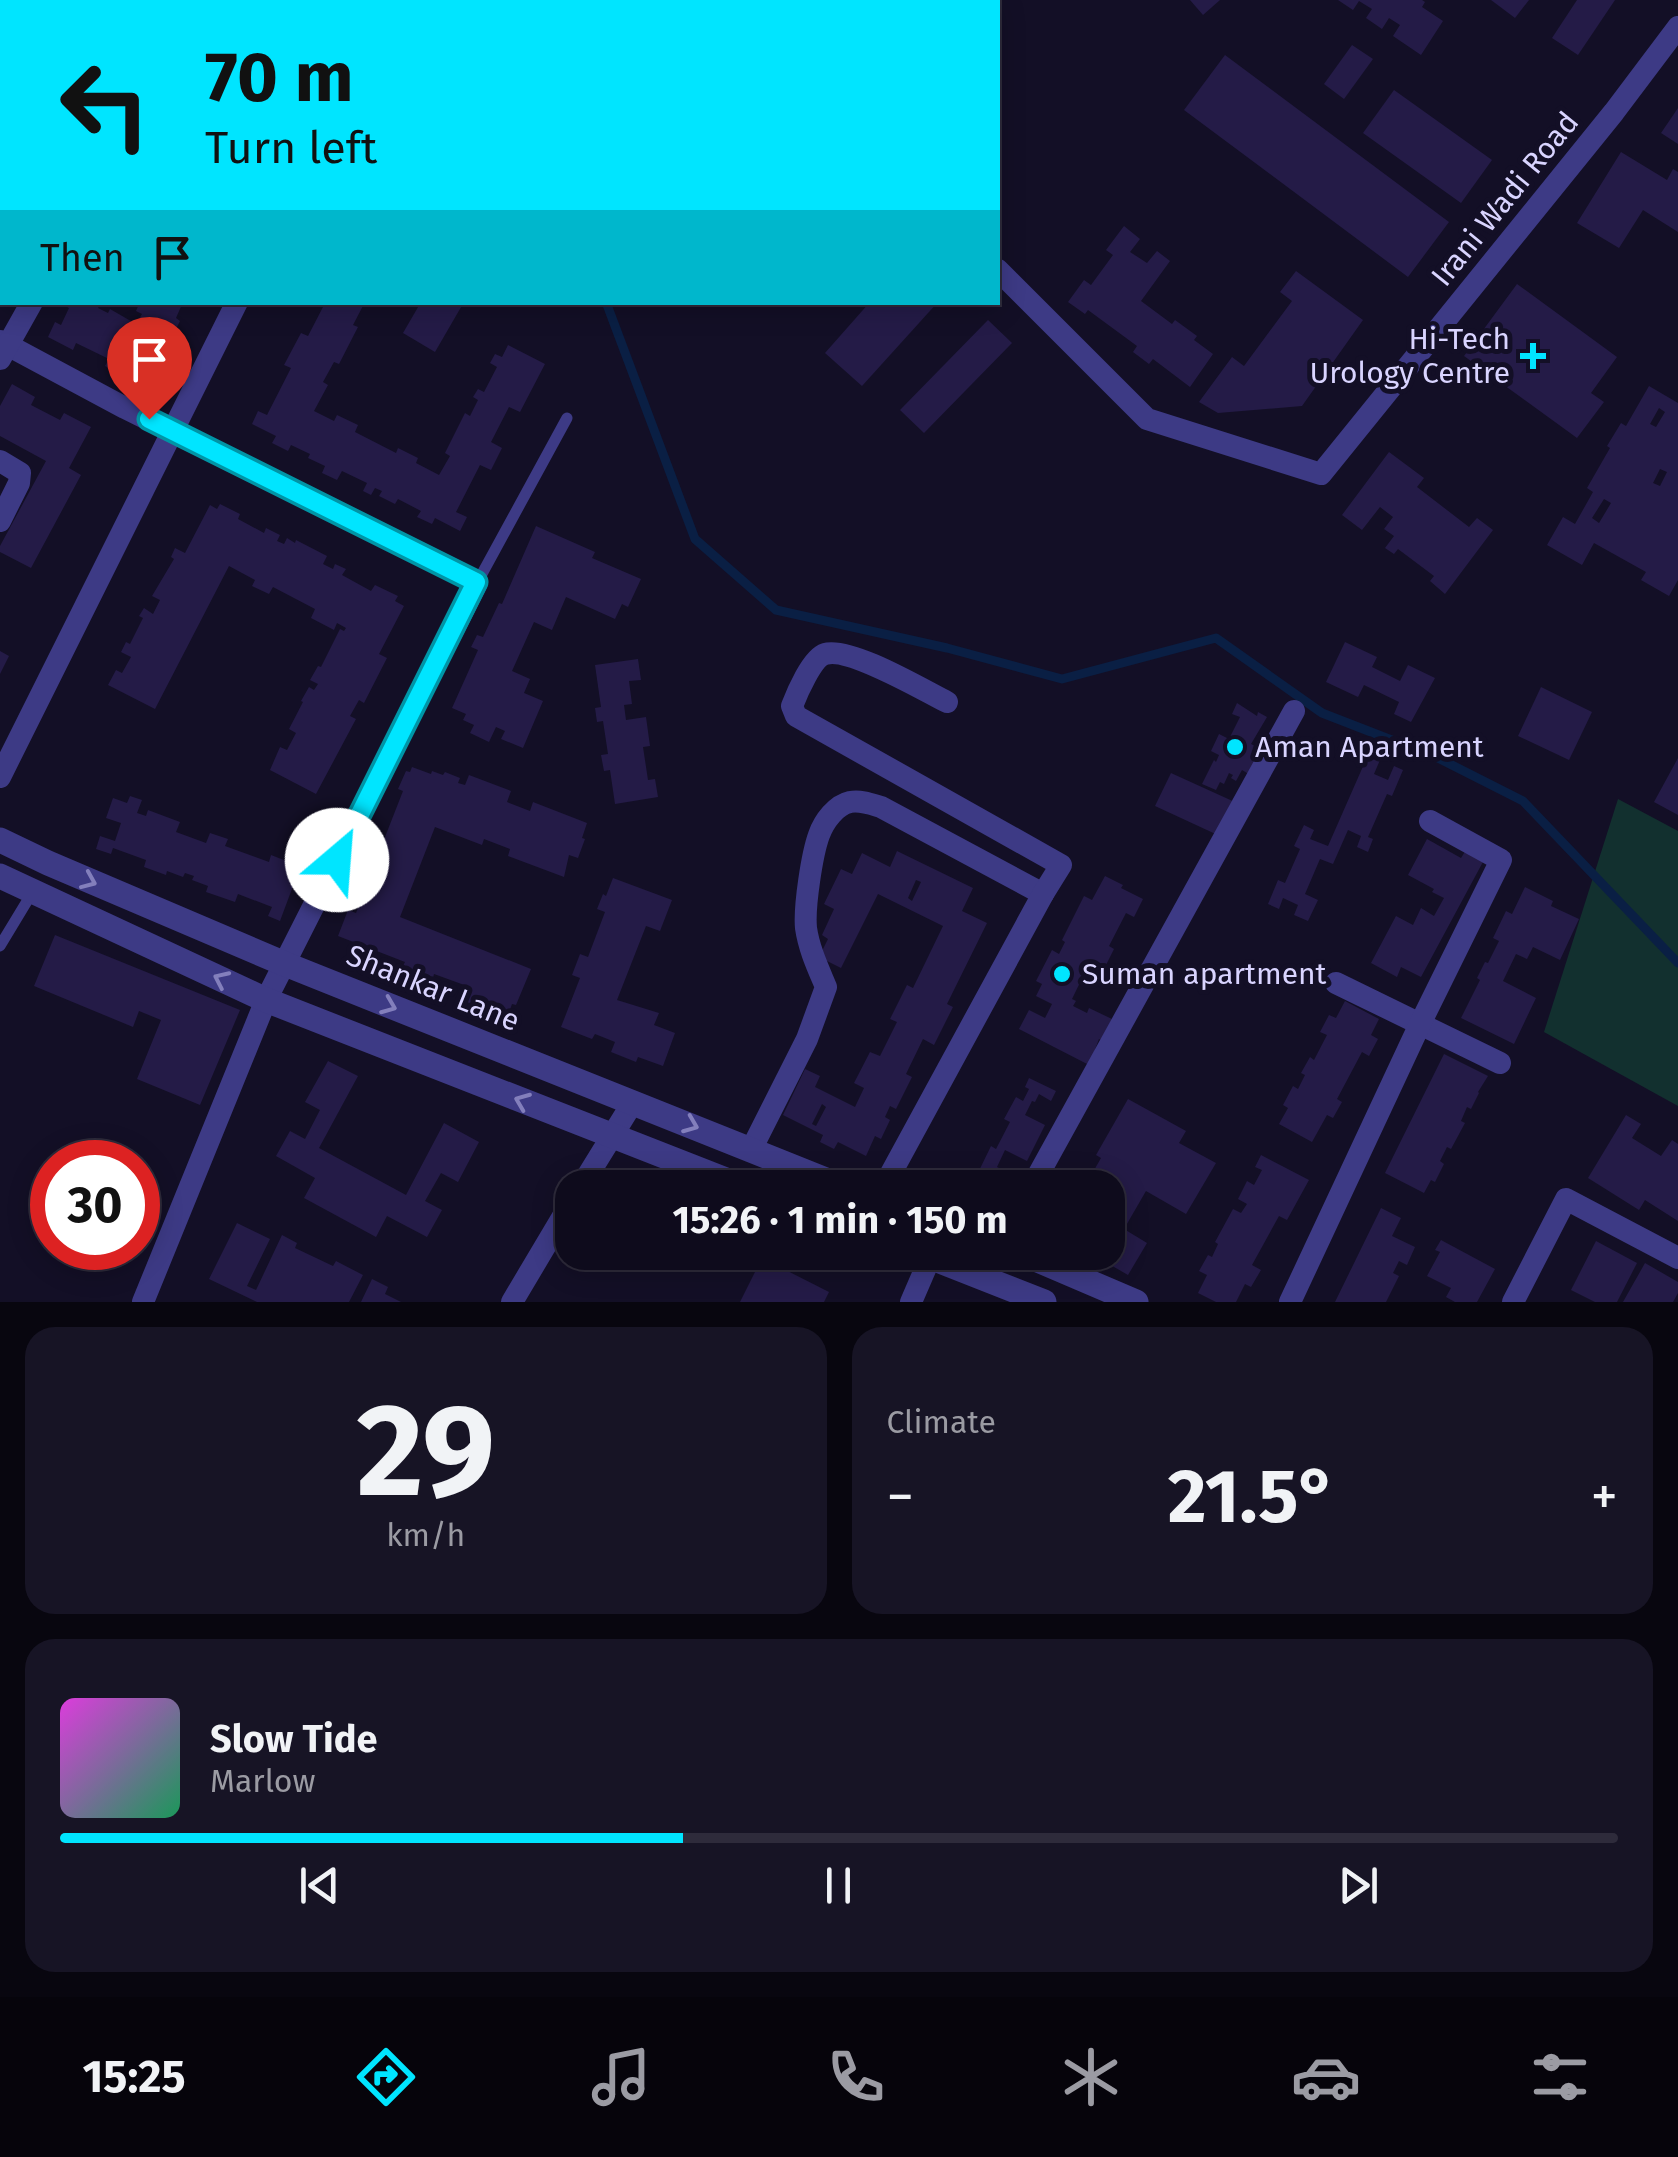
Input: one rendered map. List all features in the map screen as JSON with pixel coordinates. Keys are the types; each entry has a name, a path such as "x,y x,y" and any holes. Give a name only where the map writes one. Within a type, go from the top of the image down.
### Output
{"street":[{"name":"Irani Wadi Road","path":"1000,272 1147,419 1321,474 1614,112 1678,27"},
{"path":"30,305 3,348 476,582 266,1000 142,1302"},
{"path":"0,777 236,305"},
{"path":"0,461 20,473 0,521"},
{"path":"893,1170 1061,865 796,716 792,706 816,659 828,652 857,657 947,702"},
{"path":"1042,1170 1294,711"},
{"path":"752,1150 807,1039 826,987 812,955 806,926 820,834 832,813 847,802 881,806 1043,894"},
{"path":"1290,1302 1501,860 1430,822"},
{"name":"Shankar Lane","path":"0,840 285,964 801,1170"},
{"path":"0,876 266,1000 699,1170"},
{"path":"1336,983 1500,1063"},
{"path":"592,1170 632,1102"},
{"path":"1513,1302 1566,1198 1678,1258"},
{"path":"512,1302 555,1230"},
{"path":"911,1302 920,1270"},
{"path":"963,1270 1044,1302"},
{"path":"984,1278 988,1270"},
{"path":"1061,1270 1136,1302"}],"lane":[{"path":"476,582 567,418"},
{"path":"0,946 32,893"}],"green space":[{"path":"1618,799 1678,831 1678,1106 1544,1032"}],"building":[{"path":"1190,0 1220,0 1203,15"},
{"path":"1338,0 1422,0 1422,7 1443,21 1421,55 1393,36 1400,25 1389,18 1382,29 1366,18 1372,9 1359,1 1353,10"},
{"path":"1491,0 1529,0 1515,18"},
{"path":"1577,0 1615,0 1578,55 1552,38"},
{"path":"1352,45 1373,59 1344,99 1324,84"},
{"path":"1225,55 1449,222 1408,277 1184,110"},
{"path":"1394,90 1492,160 1461,203 1363,133"},
{"path":"1678,108 1678,144 1661,133"},
{"path":"1621,152 1667,180 1673,169 1678,172 1678,232 1643,210 1619,248 1577,223"},
{"path":"1124,226 1140,239 1130,252 1147,263 1157,251 1170,261 1141,301 1172,324 1175,320 1197,336 1194,340 1213,354 1190,387 1153,359 1149,364 1133,352 1137,346 1088,310 1085,314 1068,302 1084,280 1091,285 1113,255 1106,250"},
{"path":"1296,271 1363,320 1302,406 1218,413 1199,402 1232,357 1244,366 1292,301 1280,292"},
{"path":"1517,284 1617,357 1591,393 1604,402 1577,438 1464,356"},
{"path":"64,305 100,305 98,308 108,313 110,309 136,324 142,314 136,311 139,305 182,305 176,318 180,321 165,351 151,344 133,380 105,366 109,359 76,343 73,350 48,337 55,322 61,325 69,308"},
{"path":"319,305 363,305 353,325 358,327 339,364 334,362 323,382 328,385 314,411 334,421 337,415 358,425 355,432 396,453 398,448 418,458 416,463 439,475 465,413 470,416 478,400 473,397 478,389 484,392 497,367 490,363 495,354 502,357 508,345 545,364 520,412 509,407 491,442 502,448 491,470 480,465 456,512 467,517 460,531 435,518 432,524 417,517 421,511 398,499 395,504 379,496 382,491 375,488 371,495 363,491 367,483 342,471 337,480 322,473 325,466 308,458 310,454 291,445 288,451 272,443 276,436 252,424 258,411 267,415 291,368 284,365 301,333 308,336 323,307"},
{"path":"419,305 462,305 435,352 403,333"},
{"path":"867,305 935,305 862,386 825,353"},
{"path":"988,320 1012,343 924,433 900,410"},
{"path":"12,384 35,397 31,405 60,420 64,413 91,427 69,468 81,475 31,568 0,552 46,461 0,436 0,406"},
{"path":"1649,386 1678,403 1678,580 1669,596 1641,580 1646,572 1594,543 1582,565 1547,545 1563,517 1575,524 1593,492 1587,488 1610,448 1607,446 1621,423 1626,426","holes":["1659,408 1665,412 1656,427 1650,424","1660,469 1667,472 1660,486 1653,483","1604,499 1611,503 1599,523 1592,518"]},
{"path":"1389,452 1424,478 1417,487 1469,527 1477,518 1493,530 1445,594 1430,581 1434,576 1398,549 1394,554 1385,548 1394,536 1384,529 1393,517 1380,507 1362,530 1342,515"},
{"path":"220,504 264,533 266,528 280,535 277,541 284,544 287,538 295,543 296,540 327,556 323,564 346,569 342,575 371,591 375,585 398,596 395,601 404,606 379,654 387,658 364,703 359,700 350,716 356,719 316,794 270,770 280,747 287,750 296,733 289,729 301,701 309,687 314,690 318,684 310,680 340,629 346,628 337,623 334,630 311,618 315,609 273,587 269,594 252,586 255,580 229,566 155,709 108,685 116,670 122,673 131,657 121,652 126,642 130,644 143,618 139,616 144,608 153,614 160,600 152,596 174,559 171,557 175,548 185,553 210,505 217,509"},
{"path":"536,526 595,552 592,558 641,579 628,607 622,604 615,619 566,597 552,630 534,622 512,671 530,679 524,693 543,701 523,748 501,739 505,731 496,727 489,742 470,733 474,725 463,720 466,714 452,708 478,650 471,647 477,635 483,637 499,603 502,604"},
{"path":"1345,642 1377,657 1372,667 1400,681 1408,665 1435,678 1411,722 1394,714 1399,702 1364,685 1358,697 1326,682"},
{"path":"0,651 9,656 0,674"},
{"path":"638,659 641,680 629,681 632,704 624,705 626,720 646,717 650,746 643,747 648,780 655,779 658,797 615,804 610,770 604,771 601,755 608,754 603,721 597,722 595,708 601,707 595,665"},
{"path":"1541,687 1592,712 1569,760 1518,736"},
{"name":"Aman Apartment","path":"1237,703 1257,716 1258,712 1267,717 1251,744 1263,750 1252,776 1242,770 1236,781 1229,773 1216,790 1202,784 1219,755 1211,751 1219,734 1229,739 1240,717 1232,714"},
{"path":"1368,755 1380,760 1374,774 1388,780 1394,766 1403,770 1392,796 1387,794 1368,837 1373,839 1368,852 1357,847 1361,836 1348,830 1333,864 1320,859 1305,894 1318,900 1308,921 1294,915 1298,905 1283,898 1279,909 1268,904 1278,880 1285,883 1300,849 1294,846 1304,825 1314,830 1310,839 1328,846"},
{"path":"1678,758 1678,815 1654,802"},
{"path":"412,767 431,774 445,772 460,778 458,783 465,785 469,775 511,791 507,802 530,811 533,802 587,823 578,858 569,855 564,877 508,856 510,849 484,839 482,845 435,827 400,917 531,969 507,1018 462,1000 467,986 434,974 433,978 403,966 405,962 338,936 348,910 356,913 371,874 365,871 370,858 376,860 403,791 398,789"},
{"path":"1171,773 1237,803 1222,837 1155,806"},
{"path":"130,796 142,800 137,813 146,816 148,810 180,822 176,832 206,843 210,833 228,839 225,846 269,862 271,855 299,870 280,921 268,916 272,907 238,894 235,902 206,892 208,886 192,880 194,876 167,871 166,875 144,867 146,860 113,848 111,854 96,849 100,836 115,841 121,823 106,818 113,798 127,803"},
{"path":"1427,839 1461,858 1466,850 1484,860 1421,977 1401,967 1397,977 1371,963 1396,916 1413,925 1421,908 1434,916 1444,898 1408,875"},
{"path":"897,851 973,888 962,911 987,923 947,1004 953,1007 934,1045 923,1039 906,1074 912,1077 896,1109 890,1106 885,1117 890,1120 881,1139 875,1136 866,1156 838,1142 834,1149 820,1142 823,1135 783,1115 805,1069 820,1076 815,1087 855,1107 864,1088 854,1083 870,1052 880,1056 897,1022 890,1019 907,985 913,988 943,926 878,894 841,968 819,957 828,939 822,935 834,909 824,904 841,869 852,874 862,853 890,867","holes":["916,880 921,882 912,901 908,898","822,1104 826,1107 816,1126 812,1124"]},
{"name":"Suman apartment","path":"1105,876 1143,899 1134,917 1126,913 1109,946 1114,949 1105,967 1091,960 1072,999 1076,1001 1073,1006 1087,1013 1089,1008 1112,1019 1089,1065 1019,1029 1029,1010 1045,1018 1052,1004 1036,996 1042,984 1036,981 1052,950 1059,954 1084,896 1092,900"},
{"path":"613,878 672,900 660,931 646,926 617,1000 659,1013 654,1025 675,1033 663,1066 638,1057 636,1062 611,1052 615,1042 595,1034 592,1039 561,1027 580,978 572,975 580,954 588,957 605,912 597,909"},
{"path":"1525,887 1553,901 1551,906 1579,919 1560,960 1533,947 1527,959 1516,954 1503,981 1536,998 1514,1044 1461,1018 1480,980 1477,978 1499,941 1493,938 1506,911 1512,914"},
{"path":"55,935 240,1010 200,1105 137,1079 161,1020 139,1011 133,1027 34,986"},
{"path":"1345,1001 1379,1019 1371,1035 1378,1039 1369,1056 1362,1052 1337,1099 1342,1102 1333,1118 1327,1115 1312,1142 1279,1124 1288,1108 1283,1105 1293,1086 1298,1089 1305,1075 1301,1073 1310,1057 1314,1060 1327,1035 1320,1032 1329,1015 1336,1018"},
{"path":"1444,1054 1488,1076 1471,1109 1467,1107 1461,1121 1465,1123 1451,1149 1447,1147 1440,1161 1444,1164 1435,1182 1431,1180 1424,1193 1385,1173"},
{"path":"328,1061 358,1076 319,1148 406,1195 444,1123 479,1142 458,1182 441,1173 425,1201 442,1210 427,1237 387,1216 376,1237 304,1198 315,1178 276,1156 290,1131 305,1139 320,1110 305,1102"},
{"path":"1029,1078 1056,1091 1051,1101 1039,1094 1025,1115 1045,1125 1027,1161 1005,1150 997,1167 1003,1170 979,1170 991,1146 996,1149 1010,1122 1004,1119 1016,1097 1023,1101 1029,1089 1025,1087"},
{"path":"1128,1099 1186,1131 1179,1143 1216,1163 1186,1214 1146,1191 1125,1227 1125,1170 1094,1170 1101,1158 1096,1155"},
{"path":"1626,1115 1641,1124 1632,1138 1661,1156 1672,1140 1678,1144 1678,1221 1645,1200 1639,1210 1588,1178"},
{"path":"1261,1155 1309,1180 1287,1220 1279,1216 1252,1265 1261,1270 1251,1287 1245,1284 1236,1302 1216,1302 1198,1293 1207,1275 1199,1271 1208,1255 1212,1257 1218,1244 1215,1242 1233,1209 1241,1213 1247,1204 1238,1199 1247,1181 1254,1185 1262,1170 1255,1167"},
{"path":"1381,1208 1401,1218 1392,1236 1415,1247 1407,1265 1399,1261 1393,1273 1399,1276 1386,1302 1335,1302"},
{"path":"237,1223 270,1239 247,1286 256,1290 282,1235 297,1243 295,1248 333,1266 336,1261 363,1275 349,1302 257,1302 209,1279"},
{"path":"1125,1230 1147,1243 1128,1275 1119,1270 1125,1270"},
{"path":"1441,1240 1495,1269 1477,1302 1455,1302 1446,1297 1451,1288 1427,1276 1440,1252 1435,1250"},
{"path":"1596,1241 1637,1263 1617,1302 1595,1302 1571,1290"},
{"path":"1645,1263 1678,1282 1673,1302 1623,1302"},
{"path":"756,1270 786,1270 829,1292 824,1302 740,1302"},
{"path":"372,1279 388,1287 385,1294 401,1302 361,1302"}],"waterway":[{"path":"607,305 695,539 776,610 947,648 1062,679 1216,638 1322,713 1438,758 1523,801 1678,963"}],"place":[{"name":"Hi-Tech Urology Centre","path":"1533,356"},
{"name":"Aman Apartment","path":"1235,747"},
{"name":"Suman apartment","path":"1062,974"}],"route":[{"path":"149,419 476,582 337,860"}]}
